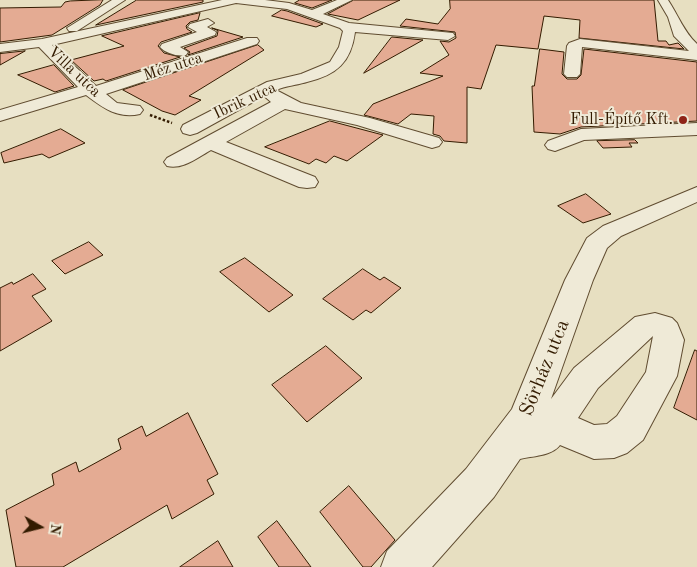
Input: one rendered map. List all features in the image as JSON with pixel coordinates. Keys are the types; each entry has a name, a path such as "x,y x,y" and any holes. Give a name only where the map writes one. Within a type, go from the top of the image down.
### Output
{"street":[{"path":"49,46 120,0"},
{"path":"49,46 236,0 289,6 314,13 347,27 448,36"},
{"path":"314,13 347,0"},
{"path":"663,0 674,16 681,36 697,51"},
{"path":"180,13 213,21 194,27 210,32 167,47 181,52"},
{"name":"Ibrik utca","path":"190,129 273,85 306,78 335,65 346,47 349,37 347,27"},
{"path":"0,48 49,46 100,38"},
{"name":"Méz utca","path":"0,116 252,41"},
{"path":"572,74 574,46 580,43 697,56"},
{"name":"Villa utca","path":"49,46 92,90 112,107 134,110"},
{"path":"265,89 269,95 283,103 352,118 432,142"},
{"path":"174,162 283,103"},
{"path":"555,145 581,134 697,129"},
{"path":"210,142 307,182"},
{"name":"Sörház utca","path":"403,567 480,483 526,418 579,280 596,244 612,231 697,194"},
{"path":"510,442 544,437 586,378 646,325 655,324 664,328 669,334 669,340 661,376 630,428 614,441 594,442 570,432"}],"path":[{"path":"134,110 190,129"}],"building":[{"path":"103,0 100,5 52,35 0,42 0,8 61,7 65,2 70,1"},
{"path":"137,0 203,0 203,2 96,25"},
{"path":"300,0 332,0 312,8 295,3"},
{"path":"354,0 400,0 358,20 328,14"},
{"path":"450,0 654,0 658,41 666,41 669,45 678,43 684,49 579,38 580,20 544,16 538,49 496,45 481,89 467,87 467,143 444,141 440,136 433,134 434,116 411,114 398,124 364,115 373,104 443,76 420,73 449,55 440,41 449,42 456,38 455,32 400,26 406,19 438,24 450,9"},
{"path":"282,10 323,24 316,27 272,16"},
{"path":"200,13 198,20 190,22 186,26 192,32 161,42 158,46 164,53 180,57 106,81 103,79 94,81 71,60 124,46 102,36"},
{"path":"212,28 243,37 188,55 190,52 184,48 217,36 218,31"},
{"path":"392,37 423,40 364,73"},
{"path":"258,45 264,50 189,96 201,100 175,115 162,111 123,90"},
{"path":"540,49 564,52 562,74 567,79 577,79 581,75 584,49 697,62 697,121 581,127 560,134 534,132 532,86 534,86"},
{"path":"25,51 0,65 0,54"},
{"path":"54,65 74,86 55,92 18,75"},
{"path":"330,121 383,135 347,161 334,156 326,163 316,159 309,164 265,147"},
{"path":"61,129 85,143 49,158 42,154 4,163 1,153"},
{"path":"635,140 638,143 629,143 632,147 603,148 597,141"},
{"path":"586,194 611,214 583,223 558,206"},
{"path":"89,242 103,255 65,274 52,261"},
{"path":"245,258 293,295 269,312 220,272"},
{"path":"363,269 380,280 384,277 401,288 371,313 366,310 353,320 323,299"},
{"path":"33,274 46,289 32,296 52,321 0,351 0,288"},
{"path":"326,346 362,378 307,422 272,385"},
{"path":"695,350 697,351 697,420 674,408"},
{"path":"188,413 218,474 207,480 214,494 172,519 167,505 63,567 16,567 6,510 54,485 52,474 76,462 79,472 121,449 118,439 142,426 146,436"},
{"path":"349,486 395,540 371,567 363,567 320,512"},
{"path":"277,521 311,567 279,567 258,537"},
{"path":"218,541 233,567 180,567"}],"place":[{"name":"Full-Építő Kft.","path":"683,120"}]}
